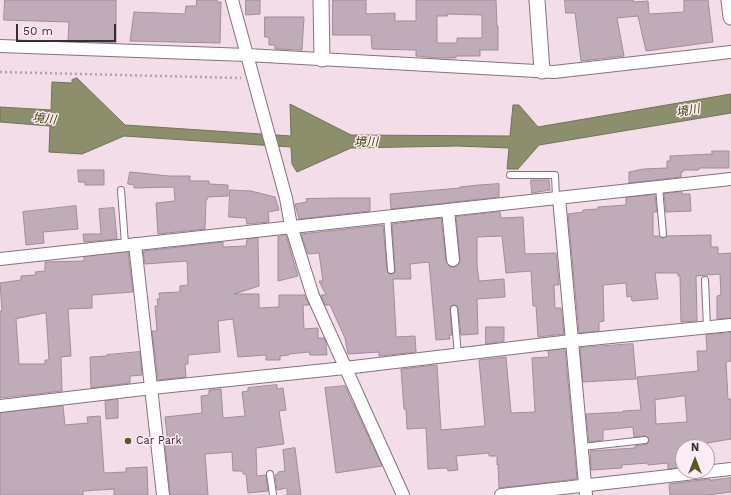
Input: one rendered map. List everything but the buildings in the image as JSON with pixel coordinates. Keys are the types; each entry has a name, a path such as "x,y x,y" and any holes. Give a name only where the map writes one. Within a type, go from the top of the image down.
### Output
{"street":[{"path":"232,0 286,198 291,226 313,296 403,495"},
{"path":"321,0 322,60"},
{"path":"537,0 542,71"},
{"path":"729,0 731,17"},
{"path":"0,46 247,55 554,72 731,52"},
{"path":"0,259 731,179"},
{"path":"558,198 586,490"},
{"path":"448,210 453,260"},
{"path":"130,244 152,388 163,495"},
{"path":"0,406 152,388 345,368 571,341 731,325"},
{"path":"502,495 586,490 731,469"}],"lane":[{"path":"510,176 554,176 558,198"},
{"path":"659,187 663,234"},
{"path":"121,190 130,244"},
{"path":"387,216 391,270"},
{"path":"704,280 707,328"},
{"path":"454,309 458,355"},
{"path":"582,447 645,440"},
{"path":"270,474 273,495"}],"path":[{"path":"0,72 254,81"}],"water":[{"name":"境川","path":"77,78 125,125 291,136 290,104 351,135 510,136 513,105 519,105 538,127 731,94 731,113 539,145 518,169 507,169 509,148 457,146 351,148 297,172 292,164 291,147 124,136 82,154 49,152 50,126 0,122 0,107 51,110 52,82 72,83 72,80"}],"place":[{"name":"Car Park","path":"128,441"}]}
